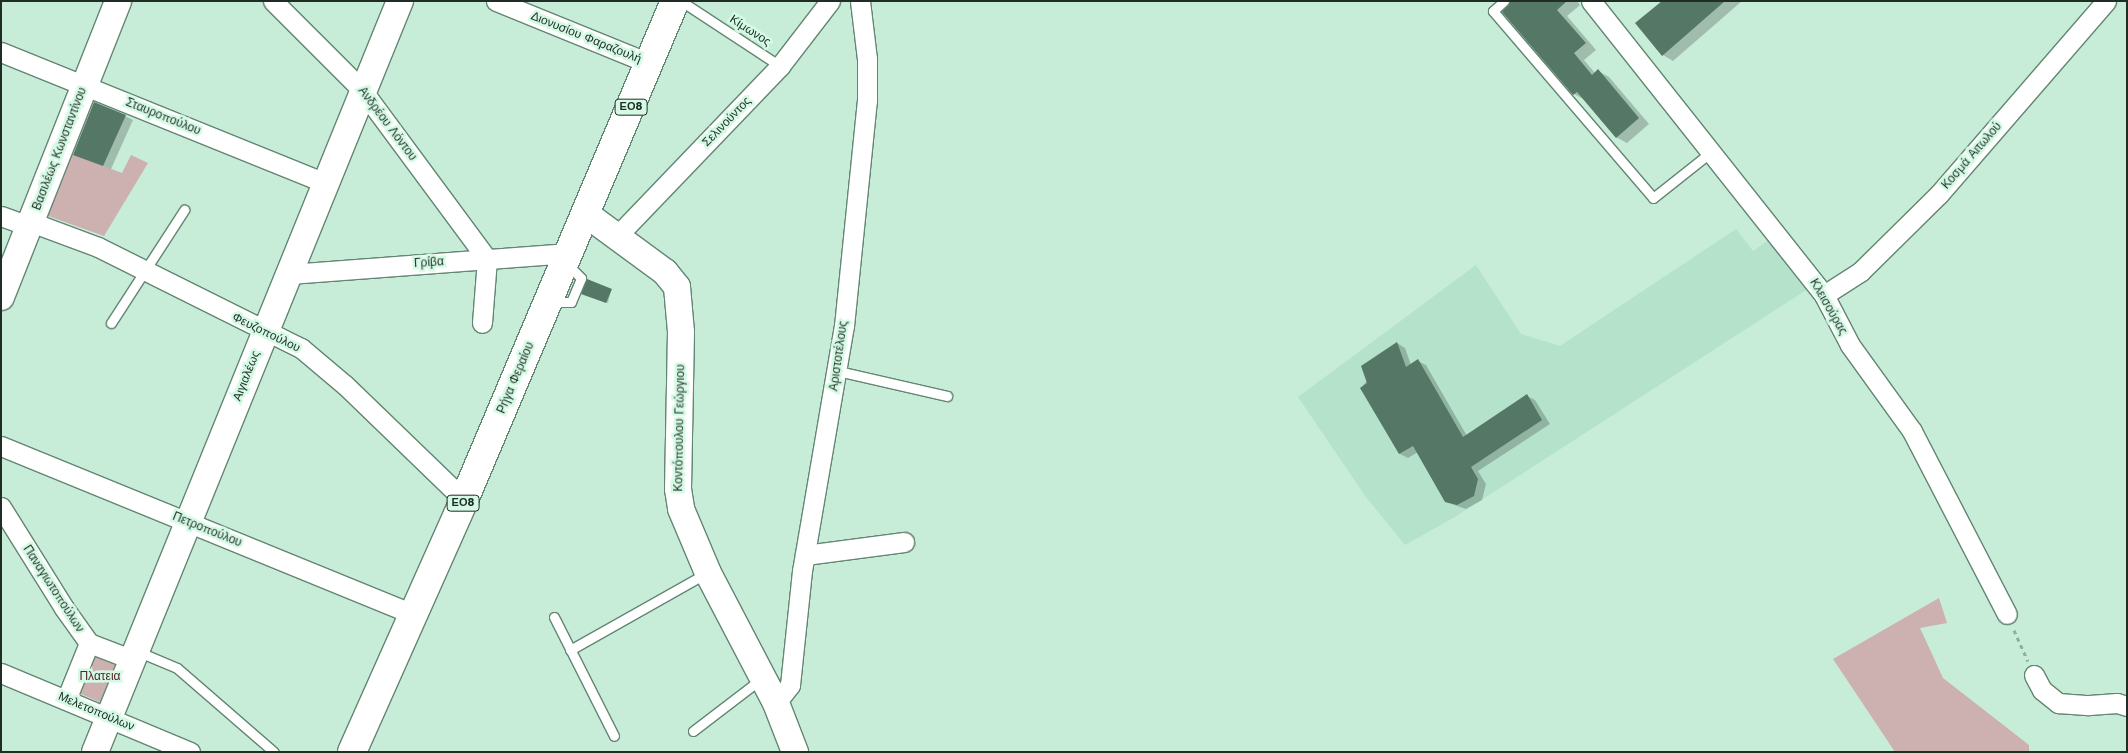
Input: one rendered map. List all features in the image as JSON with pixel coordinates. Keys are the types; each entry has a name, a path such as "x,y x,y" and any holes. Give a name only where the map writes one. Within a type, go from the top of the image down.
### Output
{"main road":[{"name":"Ρήγα Φεραίου","path":"352,752 464,500 675,1"}],"street":[{"name":"Βασιλέως Κωνσταντίνου","path":"1,297 118,1"},
{"name":"Ανδρέου Λόντου","path":"273,1 362,90 487,259"},
{"name":"Αιγιαλέως","path":"95,752 362,90 400,1"},
{"name":"Διονυσίου Φαραζουλή","path":"496,1 649,63"},
{"name":"Σελινούντος","path":"617,236 780,66 830,1"},
{"name":"Αριστοτέλους","path":"776,703 790,685 805,555 838,372 867,102 867,59 860,1"},
{"name":"Κλεισούρας","path":"1591,1 1824,295 1850,344 1912,431 2007,614"},
{"name":"Κοσμά Αιτωλού","path":"1824,295 1860,272 1939,194 2106,1"},
{"name":"Σταυροπούλου","path":"1,52 325,183"},
{"name":"Κοντόπουλου Γεώργιου","path":"586,214 665,272 678,287 681,332 678,489 685,521 708,573 776,703 795,752"},
{"name":"Φευζοπούλου","path":"1,216 98,247 265,333 300,348 345,385 464,500"},
{"name":"Γρίβα","path":"288,274 487,259 567,257"},
{"path":"482,323 487,259"},
{"name":"Πετροπούλου","path":"1,446 413,614"},
{"name":"Παναγιωτοπούλων","path":"1,508 64,608 89,643 66,700"},
{"path":"805,555 904,542"},
{"path":"89,643 135,655"},
{"name":"Μελετοπούλων","path":"1,673 190,752"},
{"path":"2034,675 2042,690 2058,703 2089,706 2117,703 2127,706"}],"lane":[{"name":"Κίμωνος","path":"681,1 780,66"},
{"path":"1504,1 1493,11 1654,198 1711,152"},
{"path":"111,323 184,210"},
{"path":"838,372 947,396"},
{"path":"570,650 708,573"},
{"path":"554,617 614,736"},
{"path":"135,655 176,668 274,752"},
{"path":"694,731 763,677"}],"path":[{"path":"2007,614 2034,675"}],"shaded area":[{"path":"1736,229 1753,251 1771,238 1811,287 1455,517 1405,545 1366,497 1298,397 1476,265 1521,334 1560,346"}],"green space":[{"path":"72,154 122,173 131,155 148,163 104,236 48,216"},
{"path":"1939,598 1947,623 1920,628 1943,678 2029,745 2029,752 1895,752 1833,659"},
{"name":"Πλατεια","path":"92,650 124,663 107,705 76,692"}],"building":[{"path":"1510,1 1567,1 1557,10 1586,43 1574,53 1592,75 1598,69 1639,118 1616,138 1577,92 1573,95 1502,12"},
{"path":"1662,1 1725,1 1662,56 1635,23"},
{"path":"94,102 126,115 103,166 73,155"},
{"path":"587,279 612,289 606,303 581,294"},
{"path":"1397,342 1406,367 1418,359 1463,437 1527,394 1542,420 1471,467 1478,479 1474,496 1457,505 1445,502 1413,446 1399,454 1360,388 1367,383 1361,366"}]}
